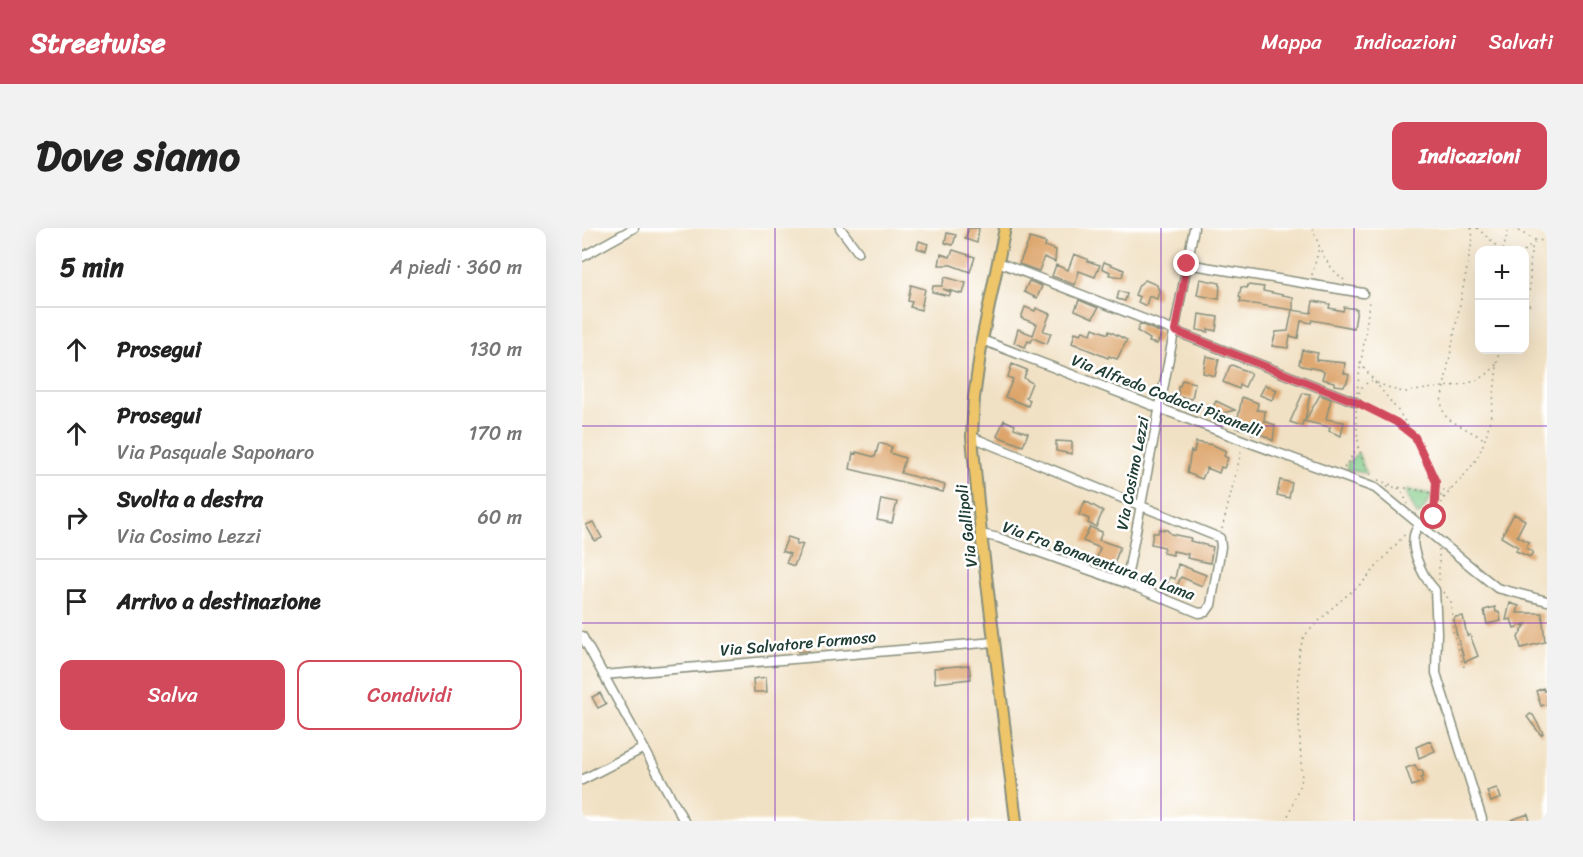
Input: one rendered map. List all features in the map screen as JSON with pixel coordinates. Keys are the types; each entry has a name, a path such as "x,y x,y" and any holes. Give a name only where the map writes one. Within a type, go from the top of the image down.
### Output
{"main road":[{"name":"Via Gallipoli","path":"1005,228 982,340 974,398 972,437 981,534 1016,821"}],"street":[{"path":"582,257 634,228"},
{"path":"840,228 858,252"},
{"name":"Via Cosimo Lezzi","path":"1126,583 1194,228"},
{"path":"998,262 1356,402"},
{"path":"1187,264 1363,293"},
{"name":"Via Alfredo Codacci Pisanelli","path":"982,340 1160,410 1375,488 1497,588 1547,601"},
{"path":"972,437 1220,538"},
{"path":"1420,525 1415,531 1414,550 1427,583 1435,590 1436,674 1480,820"},
{"name":"Via Fra Bonaventura da Lama","path":"981,534 999,538 1126,583 1199,613 1206,612 1211,605 1221,547 1220,538"},
{"path":"582,636 684,821"},
{"name":"Via Salvatore Formoso","path":"603,675 995,642"},
{"path":"582,780 644,748"}],"path":[{"path":"1313,228 1319,247 1334,273 1347,282"},
{"path":"1471,228 1473,237 1442,387 1442,407 1448,419 1484,439"},
{"path":"1477,228 1496,246"},
{"path":"1504,246 1509,228"},
{"path":"1513,228 1534,242 1547,242"},
{"path":"1529,246 1534,242"},
{"path":"1526,300 1532,287 1534,242"},
{"path":"1307,284 1319,247"},
{"path":"1363,293 1370,300 1359,363 1356,402 1358,446 1361,458 1375,488 1401,487 1444,496"},
{"path":"1529,305 1533,308"},
{"path":"1420,525 1425,510 1451,490 1478,456 1489,425 1498,354"},
{"path":"1359,363 1415,437 1437,485 1443,490 1451,490"},
{"path":"1356,402 1363,385 1374,381 1406,392 1462,385 1491,372 1497,363"},
{"path":"1356,402 1396,422 1415,437"},
{"path":"1220,538 1245,441"},
{"path":"1341,476 1346,463 1358,446"},
{"path":"1430,533 1437,485"},
{"path":"1286,821 1302,779 1298,694 1299,652 1304,636 1333,607 1363,582 1411,528 1430,523 1444,496"},
{"path":"1439,540 1439,582"},
{"path":"1440,590 1451,602 1453,631 1466,669"}],"green space":[{"path":"1358,453 1366,473 1347,470 1347,464"},
{"path":"1407,490 1431,494 1420,514 1417,515"}],"building":[{"path":"969,228 979,228 977,243 965,239"},
{"path":"947,233 956,235 953,245 945,243"},
{"path":"1030,238 1046,243 1045,246 1056,250 1055,262 1044,257 1039,271 1019,264"},
{"path":"919,241 928,244 926,251 917,248"},
{"path":"953,250 975,257 970,272 951,265 939,265 941,254 950,257"},
{"path":"1074,254 1100,265 1095,277 1079,271 1075,285 1052,276 1056,265 1068,270"},
{"path":"1104,262 1124,270 1122,277 1109,275 1110,272 1102,268"},
{"path":"945,277 966,283 963,294 943,289 951,292 949,296 932,292 933,286 942,286"},
{"path":"1200,279 1220,283 1219,299 1197,295"},
{"path":"1145,280 1157,285 1159,291 1157,299 1149,296 1146,306 1138,302 1140,297 1135,295 1139,285"},
{"path":"1029,281 1042,286 1037,298 1024,292"},
{"path":"911,285 925,289 921,310 910,307 912,302 908,301"},
{"path":"1248,285 1264,287 1263,291 1293,297 1293,310 1240,302 1241,287 1247,288"},
{"path":"1119,291 1127,294 1125,301 1117,299"},
{"path":"1079,300 1098,308 1093,318 1075,310"},
{"path":"1313,301 1330,304 1329,308 1343,311 1344,307 1357,309 1354,328 1312,320 1311,323 1301,321 1298,338 1290,336 1288,348 1272,346 1276,332 1288,331 1292,310 1311,313"},
{"path":"1025,307 1035,311 1036,308 1050,314 1043,331 1051,333 1047,344 1033,338 1025,347 1014,343 1018,329 1033,335 1037,324 1021,318"},
{"path":"1199,314 1218,317 1216,331 1197,330"},
{"path":"1140,324 1162,333 1157,344 1149,342 1150,339 1137,331"},
{"path":"1093,328 1108,334 1109,331 1127,340 1117,359 1109,356 1108,358 1072,343 1075,332 1081,334 1083,331 1091,334"},
{"path":"1302,350 1318,353 1316,360 1345,363 1344,373 1349,375 1344,386 1334,385 1334,382 1322,379 1324,372 1321,370 1299,364"},
{"path":"1206,356 1219,359 1215,376 1203,373"},
{"path":"1012,364 1027,370 1024,378 1032,383 1026,398 1030,400 1028,406 1005,397 1013,379 1008,377"},
{"path":"1232,365 1251,373 1245,387 1240,385 1239,389 1223,382"},
{"path":"1182,380 1195,383 1192,399 1178,397 1178,386"},
{"path":"1265,385 1277,390 1272,400 1260,395"},
{"path":"1303,393 1310,394 1305,421 1320,395 1331,399 1326,419 1344,422 1341,436 1329,431 1330,427 1303,421 1302,426 1290,422"},
{"path":"1242,397 1258,403 1257,410 1265,411 1264,421 1275,425 1273,441 1263,435 1252,434 1253,430 1236,428"},
{"path":"1216,401 1235,410 1215,415 1205,410 1207,405 1213,407"},
{"path":"1004,420 1015,425 1014,428 1028,433 1023,446 997,436"},
{"path":"1056,441 1072,442 1072,454 1056,451"},
{"path":"1196,442 1213,445 1226,451 1224,456 1228,458 1219,473 1207,468 1202,479 1187,473 1191,451 1194,452"},
{"path":"879,443 892,447 890,453 905,458 901,473 945,485 943,492 850,469 853,453 875,457"},
{"path":"1280,480 1292,483 1289,498 1277,495"},
{"path":"881,499 897,502 892,523 877,520"},
{"path":"1085,501 1103,511 1096,527 1088,523 1089,519 1079,515"},
{"path":"1514,514 1525,520 1517,536 1529,542 1526,548 1533,552 1530,557 1516,551 1518,547 1501,537"},
{"path":"593,522 602,538 595,541 586,525"},
{"path":"1090,527 1102,532 1099,540 1120,547 1113,567 1096,561 1100,548 1083,541"},
{"path":"1159,529 1213,547 1210,563 1187,558 1188,554 1173,551 1173,555 1163,553 1164,547 1151,544 1153,533 1158,533"},
{"path":"788,537 797,540 796,545 803,544 794,566 786,563 790,554 782,551"},
{"path":"1178,564 1206,575 1202,586 1181,577 1174,593 1165,589 1170,577 1175,579"},
{"path":"1510,603 1519,606 1517,613 1542,613 1545,642 1521,648 1518,637 1526,624 1514,628 1511,619 1506,620"},
{"path":"1495,607 1501,621 1487,624 1484,610"},
{"path":"1463,616 1467,636 1470,635 1478,656 1465,662 1454,620 1455,617"},
{"path":"809,644 809,651 798,652 797,645"},
{"path":"969,665 971,679 935,683 934,668"},
{"path":"766,677 767,692 754,692 753,679"},
{"path":"1543,688 1544,691 1547,690 1547,704 1541,706 1536,691"},
{"path":"600,693 606,704 598,708 592,697"},
{"path":"1530,714 1533,715 1543,733 1541,735 1527,717"},
{"path":"1430,741 1435,751 1419,758 1416,747"},
{"path":"1415,765 1418,771 1422,770 1424,777 1421,778 1422,782 1412,786 1406,768"},
{"path":"1497,788 1501,798 1491,802 1487,791"},
{"path":"1528,814 1530,821 1511,821 1511,820"}],"route":[{"path":"1187,264 1175,331 1356,402 1396,422 1415,437 1436,482 1434,517"}]}
